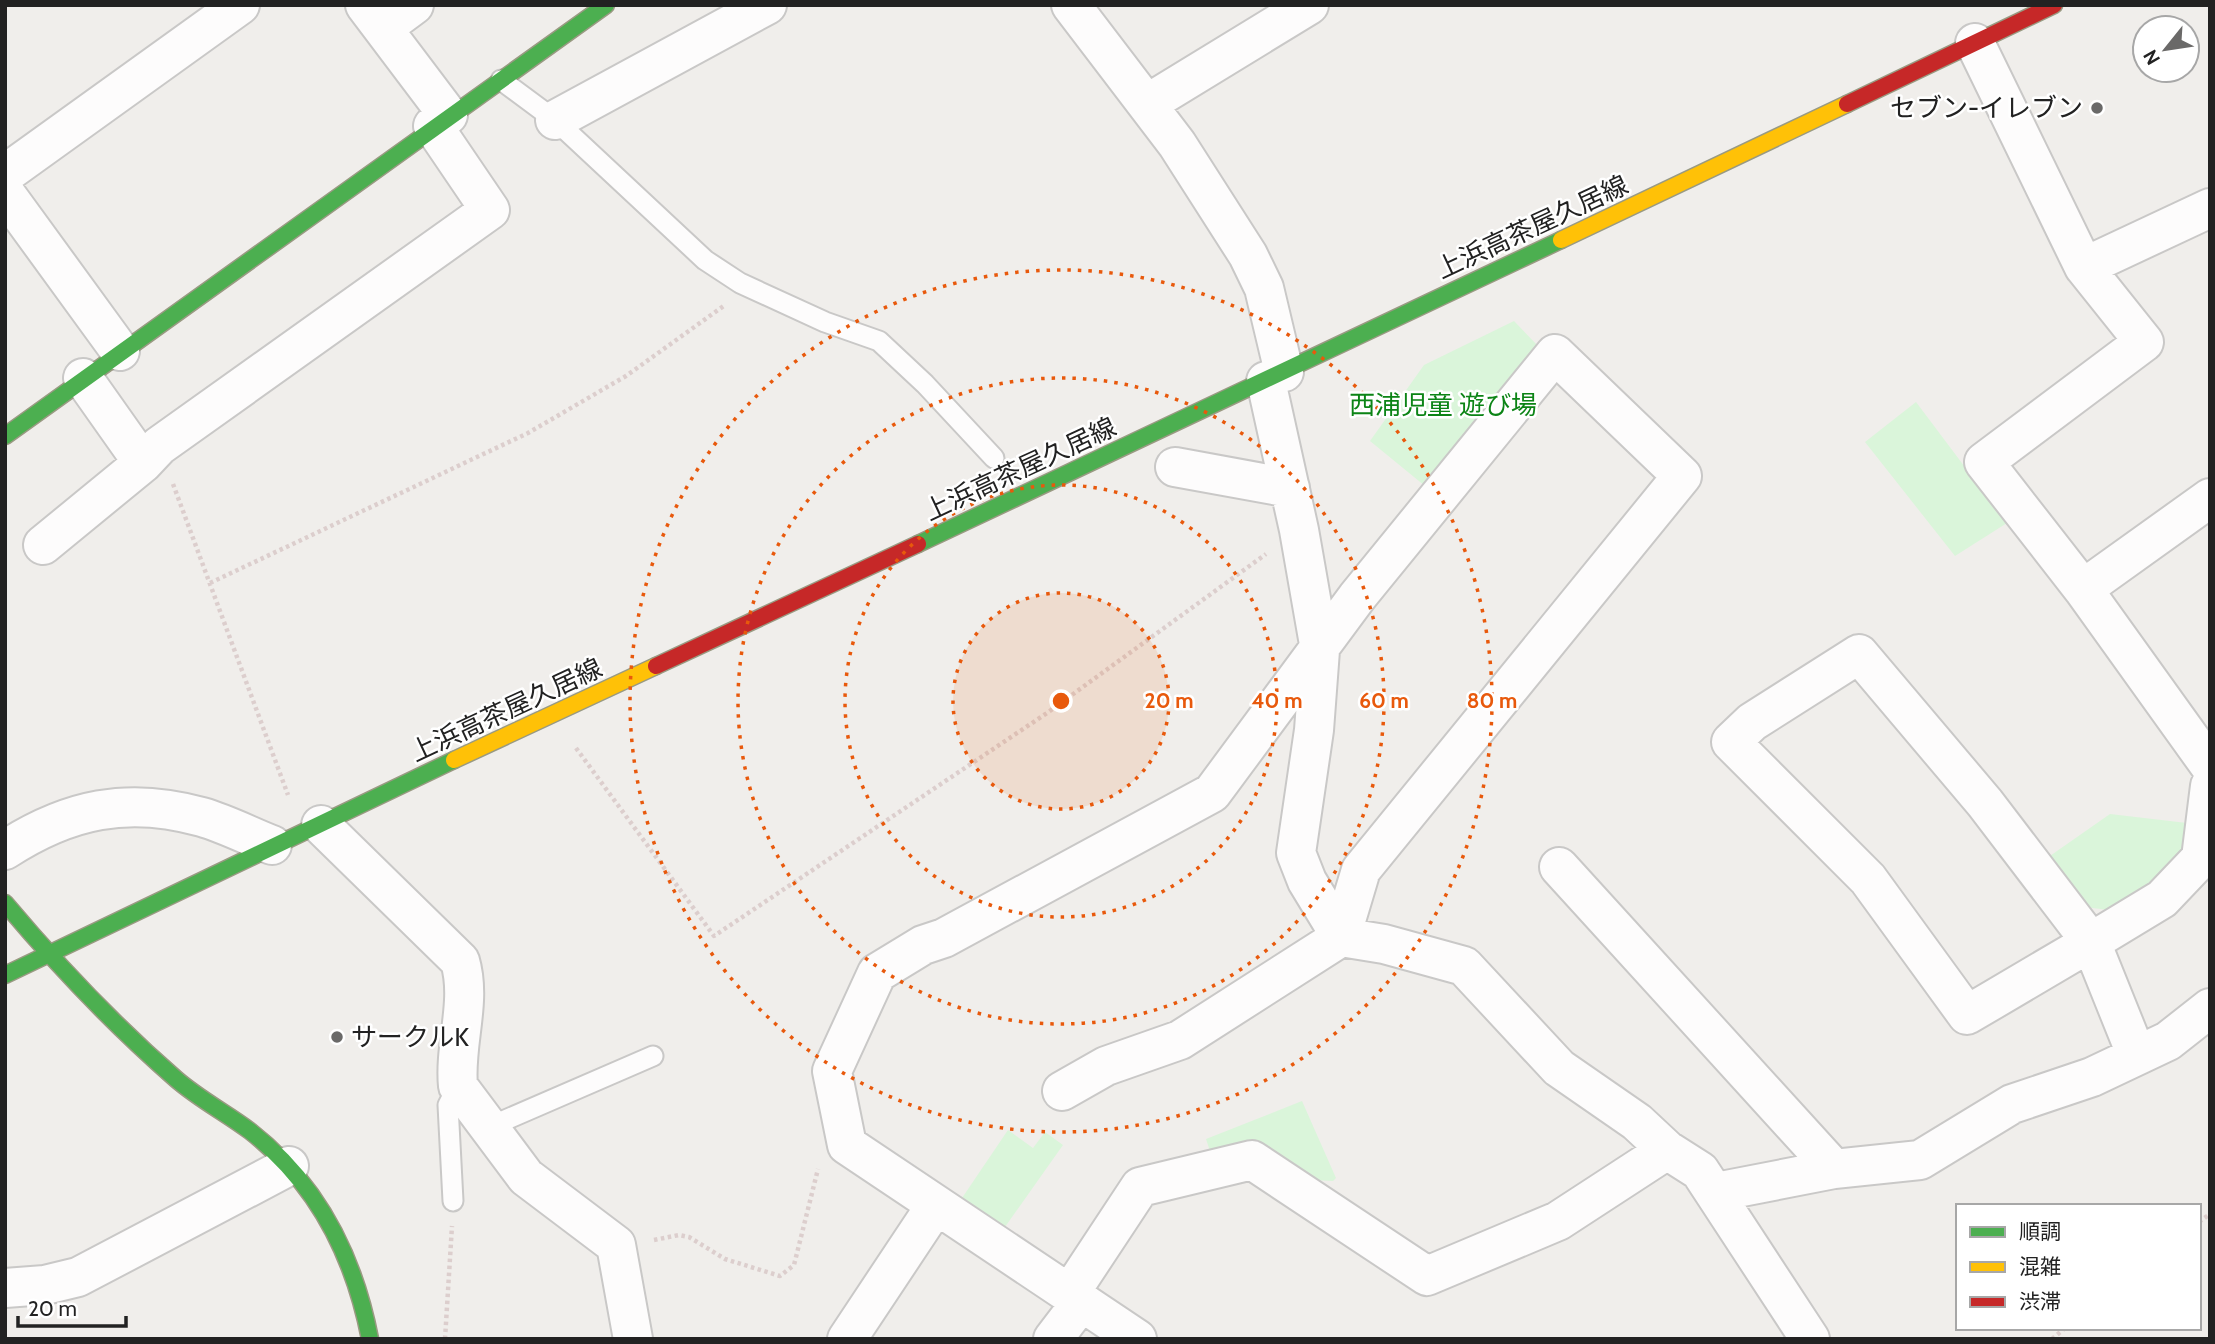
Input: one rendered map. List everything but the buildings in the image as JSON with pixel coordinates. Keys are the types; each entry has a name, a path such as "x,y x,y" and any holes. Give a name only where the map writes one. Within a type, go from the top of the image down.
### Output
{"main road":[{"path":"5,436 606,5"},
{"name":"上浜高茶屋久居線","path":"5,975 272,845 321,825 1275,377 2054,5"},
{"path":"5,903 47,954 99,1009 182,1085 249,1130 289,1166 312,1192 344,1255 365,1311 370,1339"}],"street":[{"path":"5,174 240,5"},
{"path":"43,545 151,455 496,206 374,17 414,5"},
{"path":"555,120 767,5"},
{"path":"1071,5 1177,144 1248,255 1264,288 1290,488 1320,650 1314,730 1296,853 1307,881 1341,937 1384,944 1464,966 1559,1068 1637,1122 1667,1150 1700,1171 1810,1339"},
{"path":"1147,104 1309,5"},
{"path":"1975,43 2084,267 2144,342 1984,462 2083,589 2210,766"},
{"path":"5,192 120,351"},
{"path":"2084,267 2210,208"},
{"path":"1062,1091 1105,1066 1180,1040 1341,937 1360,870 1682,476 1555,354 1357,597 1212,793 944,938 923,945 877,973 832,1071 847,1145 1137,1339"},
{"path":"83,378 151,455"},
{"path":"1175,467 1290,488"},
{"path":"2083,589 2210,498"},
{"path":"2136,1054 2091,942 1985,803 1859,654 1752,722 1731,742 1868,878 1967,1015 2091,942 2162,899 2201,858 2210,786"},
{"path":"5,850 61,819 114,809 201,817 272,845"},
{"path":"321,825 460,961 466,982 457,1069 458,1086 526,1177 540,1191 616,1245 632,1339"},
{"path":"1559,867 1834,1169"},
{"path":"1716,1192 1834,1169 1920,1160 2012,1104 2092,1077 2168,1041 2210,1007"},
{"path":"1053,1339 1140,1187 1252,1160 1427,1276 1558,1221 1667,1150"},
{"path":"5,1288 45,1285 78,1277 289,1166"},
{"path":"847,1339 936,1205"}],"lane":[{"path":"501,80 555,120 705,260 740,283 825,322 879,341 925,384 993,458"},
{"path":"489,1128 653,1056"},
{"path":"453,1200 448,1105 458,1086"}],"path":[{"path":"210,583 528,433 626,376 727,303 740,283"},
{"path":"151,455 210,583 288,796"},
{"path":"576,748 714,936 1047,713 1299,530"},
{"path":"616,1245 679,1235 689,1237 725,1259 780,1276 794,1265 824,1147 842,1122"},
{"path":"445,1339 453,1200"}],"green space":[{"name":"西浦児童 遊び場","path":"1514,321 1539,347 1425,486 1370,441 1424,365"},
{"path":"1916,402 2007,523 1955,556 1865,442"},
{"path":"2110,814 2187,823 2186,843 2172,865 2140,890 2108,910 2085,907 2047,858"},
{"path":"1302,1101 1336,1178 1333,1181 1314,1180 1210,1151 1206,1139"},
{"path":"1008,1130 1033,1148 1045,1132 1063,1145 1005,1227 962,1198"}],"traffic: fast":[{"path":"5,436 606,5"},
{"path":"918,544 1561,240"},
{"path":"5,975 454,760"},
{"path":"5,903 66,972 153,1059 185,1086 250,1131 295,1174 314,1198 343,1251 363,1308 370,1339"}],"traffic: slow":[{"path":"1561,240 1847,104"},
{"path":"454,760 656,666"}],"traffic: jam":[{"path":"1847,104 2054,5"},
{"path":"656,666 918,544"}],"place":[{"name":"セブン-イレブン","path":"2097,108"},
{"name":"サークルK","path":"337,1037"}]}
